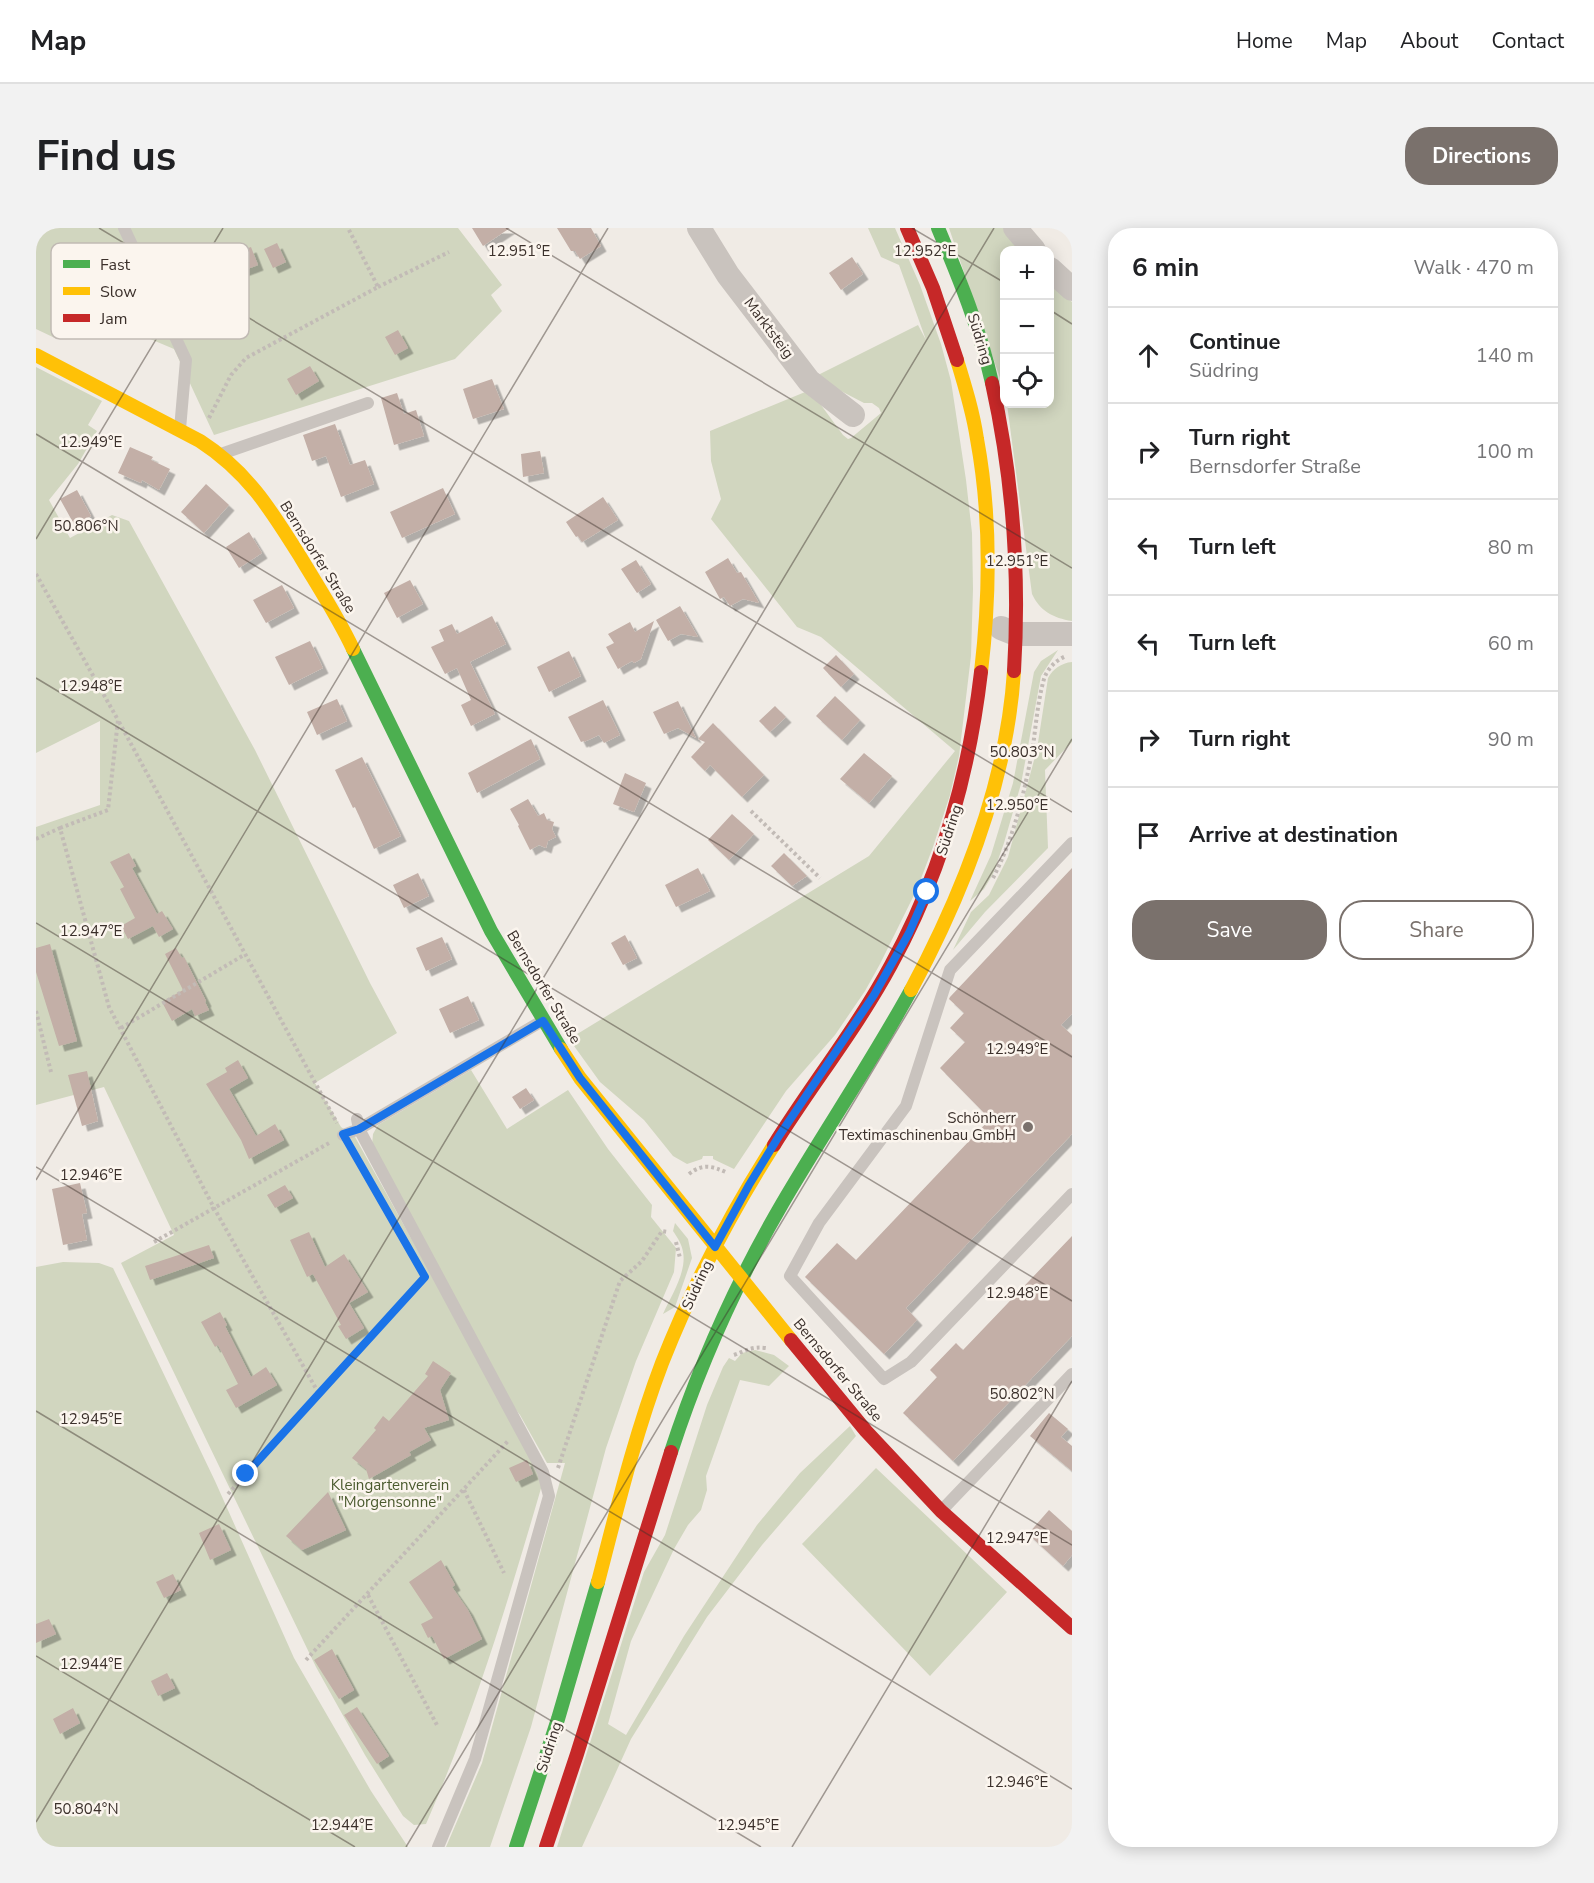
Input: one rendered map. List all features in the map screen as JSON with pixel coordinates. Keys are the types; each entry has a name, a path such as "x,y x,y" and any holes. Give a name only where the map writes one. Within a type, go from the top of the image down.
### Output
{"main road":[{"name":"Südring","path":"516,1847 576,1661 633,1447 646,1405 675,1331 715,1247 749,1185 874,995 909,933 927,892 966,774 987,622 988,562 984,496 977,437 952,339 907,228"},
{"name":"Südring","path":"546,1847 586,1726 653,1506 710,1345 782,1205 883,1040 928,956 974,849 991,796 1013,686 1017,552 1010,471 982,342 968,297 938,228"},
{"name":"Bernsdorfer Straße","path":"36,355 200,441 220,454 253,486 336,614 491,931 543,1021 580,1078 866,1431 941,1511 1072,1628"}],"street":[{"name":"Marktsteig","path":"699,228 728,275 809,381 853,416"},
{"path":"1015,228 1031,246"},
{"path":"1054,273 1072,289"},
{"path":"987,622 1016,634 1072,634"}],"lane":[{"path":"124,228 131,243"},
{"path":"176,339 186,360 180,429"},
{"path":"220,454 368,403"},
{"path":"1072,843 950,970 906,1106 819,1223 790,1276 884,1379 911,1362 1072,1194"},
{"path":"343,1134 543,1021"},
{"path":"358,1124 543,1472 549,1496 475,1759 438,1847"},
{"path":"941,1511 1069,1382"}],"path":[{"path":"348,228 378,287"},
{"path":"200,441 222,390 246,358 378,287 449,252"},
{"path":"36,574 343,1134 154,1242"},
{"path":"36,839 108,810 118,720"},
{"path":"751,811 820,878"},
{"path":"60,828 109,1007 214,1208 319,1394"},
{"path":"121,1028 244,955"},
{"path":"36,1011 51,1072"},
{"path":"36,1042 43,1040"},
{"path":"549,1496 620,1281 642,1261 662,1231 668,1232"},
{"path":"228,1494 425,1277 430,1287"},
{"path":"710,1345 735,1356 753,1347 764,1347 774,1351"},
{"path":"306,1660 514,1435"},
{"path":"464,1490 504,1573"},
{"path":"368,1595 438,1727"}],"green space":[{"path":"36,228 458,228 502,285 491,295 502,311 455,359 214,435 174,349 150,339 249,339 249,243 51,243 51,336 36,329"},
{"path":"868,228 895,228 920,285 941,344 951,381 972,533 971,656 959,756 950,795 917,889 865,991 835,1035 786,1091 734,1169 713,1159 713,1156 703,1156 702,1159 687,1164 673,1156 644,1120 600,1082 569,1039 869,856 955,751 821,637 797,627 711,519 721,499 711,461 710,431 810,390 843,435 848,439 851,438 881,413 879,408 872,403 864,403 814,377 918,325 926,340 899,265 881,257"},
{"path":"949,228 1003,228 1019,246 1000,246 1000,378"},
{"path":"1054,285 1072,302 1072,621 1048,613 1032,594 1008,408 1054,408"},
{"name":"Kleingartenverein \"Morgensonne\"","path":"36,367 102,401 88,425 97,431 78,464 49,500 70,538 112,515 129,521 255,750 397,1033 315,1083 341,1127 355,1137 544,1478 476,1696 426,1824 414,1825 403,1816 365,1755 316,1667 121,1263 174,1235 104,1087 36,1105 36,827 100,805 100,721 36,753"},
{"path":"1058,650 1041,676 1021,784 1004,843 993,874 984,889 970,901 991,855 1013,783 1034,672 1041,661"},
{"path":"1072,662 1072,742 1045,770 1048,848 985,912 953,950 971,912 989,895 1008,857 1037,749 1048,678 1058,667"},
{"path":"471,1070 507,1129 568,1090 608,1149 652,1205 651,1217 676,1248 674,1272 636,1361 606,1448 531,1727 490,1847 446,1847 482,1763 565,1463 547,1463 520,1415 509,1401 372,1145 373,1134 378,1125"},
{"path":"675,1223 688,1239 692,1258 675,1307 663,1314 683,1268 682,1249 673,1231"},
{"path":"63,1262 99,1263 113,1268 215,1481 294,1658 371,1791 408,1847 36,1847 36,1267"},
{"path":"755,1350 774,1355 789,1366 769,1386 740,1380 706,1476 707,1490 701,1510 688,1525 674,1549 631,1641 608,1724 626,1735 684,1636 757,1525 800,1473 850,1426 856,1436 762,1545 707,1617 631,1739 582,1847 557,1847 644,1572 665,1535 707,1405 729,1358 735,1361 742,1353"},
{"path":"876,1468 1007,1592 930,1676 802,1544"}],"building":[{"path":"472,228 510,228 483,246"},
{"path":"557,228 591,228 601,246 580,259 575,251 571,251"},
{"path":"277,243 286,262 273,268 264,249"},
{"path":"251,247 258,265 249,268 249,248"},
{"path":"852,257 863,274 841,290 829,273"},
{"path":"398,330 408,348 395,355 385,337"},
{"path":"310,366 319,381 296,395 287,379"},
{"path":"492,379 504,409 473,419 463,389"},
{"path":"397,393 404,414 416,410 424,436 394,445 381,398"},
{"path":"335,424 350,465 365,460 374,484 341,497 326,456 312,461 303,435"},
{"path":"130,447 153,457 151,460 170,469 159,490 142,480 141,483 118,473"},
{"path":"540,451 544,473 523,477 521,454"},
{"path":"206,484 229,505 204,533 181,512"},
{"path":"443,488 455,514 402,538 390,512"},
{"path":"77,490 91,516 75,526 60,499"},
{"path":"603,497 618,520 582,542 566,522"},
{"path":"249,532 262,553 239,568 226,547"},
{"path":"728,558 737,573 741,572 759,603 743,599 730,606 724,597 720,599 705,572"},
{"path":"636,560 651,584 637,593 621,569"},
{"path":"410,580 423,604 397,618 384,593"},
{"path":"282,585 294,608 266,623 253,600"},
{"path":"680,606 698,637 681,634 668,641 656,620"},
{"path":"492,616 506,644 470,662 495,714 471,726 461,705 471,700 457,668 445,674 431,647 444,641 439,630 452,624 457,634"},
{"path":"654,621 641,659 618,669 606,647 614,643 608,634 630,622 635,632"},
{"path":"310,641 323,668 289,685 275,657"},
{"path":"569,651 581,676 549,692 537,667"},
{"path":"836,655 854,674 841,687 823,668"},
{"path":"835,696 860,720 842,740 816,716"},
{"path":"337,699 347,721 317,735 307,712"},
{"path":"603,700 620,735 604,743 599,735 581,742 568,717"},
{"path":"678,701 696,738 678,728 664,734 653,712"},
{"path":"775,706 786,717 770,732 759,721"},
{"path":"713,723 764,775 742,797 710,765 705,771 691,757 705,742 698,739"},
{"path":"531,739 540,759 477,793 468,773"},
{"path":"864,753 892,776 869,803 840,779"},
{"path":"362,757 401,836 374,849 335,770"},
{"path":"625,773 646,783 634,812 613,804"},
{"path":"528,799 538,816 544,813 547,820 554,822 552,829 556,837 548,841 546,848 539,845 530,850 510,809"},
{"path":"732,814 754,834 729,860 708,840"},
{"path":"129,853 136,866 132,868 157,914 162,911 173,929 159,937 153,926 128,939 121,926 135,918 120,889 124,887 110,862"},
{"path":"784,853 807,876 792,886 771,866"},
{"path":"698,868 710,891 676,907 665,885"},
{"path":"1072,868 1072,1014 1061,1025 1072,1035 1072,1134 906,1308 917,1320 884,1354 805,1277 837,1243 856,1260 990,1119 940,1068 965,1042 950,1028 964,1013 949,999"},
{"path":"418,873 429,896 404,908 393,885"},
{"path":"625,935 637,958 623,965 611,943"},
{"path":"442,937 452,959 426,971 416,948"},
{"path":"50,944 77,1041 59,1046 36,972 36,948"},
{"path":"176,948 182,958 184,957 209,1010 195,1016 192,1009 172,1021 162,1002 183,990 165,954"},
{"path":"468,996 479,1020 450,1033 439,1009"},
{"path":"238,1060 248,1078 229,1089 256,1136 275,1124 284,1140 249,1159 241,1140 206,1084 227,1072 225,1068"},
{"path":"87,1071 98,1121 82,1126 68,1075"},
{"path":"526,1088 534,1100 520,1109 512,1097"},
{"path":"80,1183 87,1213 82,1214 87,1240 63,1245 52,1189"},
{"path":"285,1185 293,1198 275,1208 267,1195"},
{"path":"309,1232 325,1267 344,1254 368,1292 349,1303 364,1328 346,1339 338,1326 341,1325 313,1274 307,1277 290,1240"},
{"path":"1072,1236 1072,1336 953,1461 903,1413 937,1377 930,1370 956,1343 963,1350"},
{"path":"209,1245 214,1258 150,1280 145,1266"},
{"path":"220,1312 251,1377 266,1367 277,1385 236,1408 226,1390 238,1384 218,1345 215,1347 201,1322"},
{"path":"433,1361 451,1373 440,1390 449,1420 424,1428 431,1440 409,1452 411,1455 369,1479 366,1469 352,1458 376,1430 374,1428 383,1416 389,1421 428,1376 425,1374"},
{"path":"1049,1413 1068,1429 1061,1437 1072,1446 1072,1471 1030,1436"},
{"path":"527,1460 533,1474 516,1482 509,1468"},
{"path":"328,1492 346,1530 302,1550 286,1536"},
{"path":"1049,1510 1072,1531 1072,1555 1063,1566 1028,1534"},
{"path":"219,1524 231,1550 210,1560 199,1533"},
{"path":"441,1560 455,1585 452,1587 468,1610 482,1639 444,1659 432,1636 428,1638 421,1624 433,1618 409,1582"},
{"path":"173,1574 181,1590 164,1598 156,1582"},
{"path":"49,1619 56,1634 36,1643 36,1624"},
{"path":"332,1649 354,1690 339,1699 314,1660"},
{"path":"167,1673 175,1688 158,1696 151,1681"},
{"path":"357,1707 389,1756 377,1764 344,1715"},
{"path":"73,1708 80,1723 60,1734 53,1719"}],"traffic: fast":[{"path":"938,228 975,323 992,383"},
{"path":"353,649 491,931 561,1049"},
{"path":"671,1452 706,1357 749,1264 782,1204 911,990"},
{"path":"516,1847 558,1719 598,1582"}],"traffic: slow":[{"path":"36,355 200,441 232,466 257,493 279,524 328,603 353,649"},
{"path":"957,360 973,419 985,497 988,556 981,672"},
{"path":"911,990 965,876 992,796 1010,713 1014,671"},
{"path":"561,1049 580,1078 791,1340"},
{"path":"598,1582 635,1444 662,1363 713,1251 774,1145"}],"traffic: jam":[{"path":"907,228 933,288 957,360"},
{"path":"992,383 1005,454 1013,526 1016,598 1014,671"},
{"path":"774,1145 849,1034 878,988 909,931 950,823 969,748 981,672"},
{"path":"791,1340 866,1431 941,1511 1072,1628"},
{"path":"546,1847 671,1452"}],"place":[{"name":"Schönherr Textimaschinenbau GmbH","path":"1028,1127"}],"route":[{"path":"246,1474 425,1277 343,1134 359,1129 543,1021 580,1078 715,1247 779,1136 874,995 909,933 927,892"}]}
